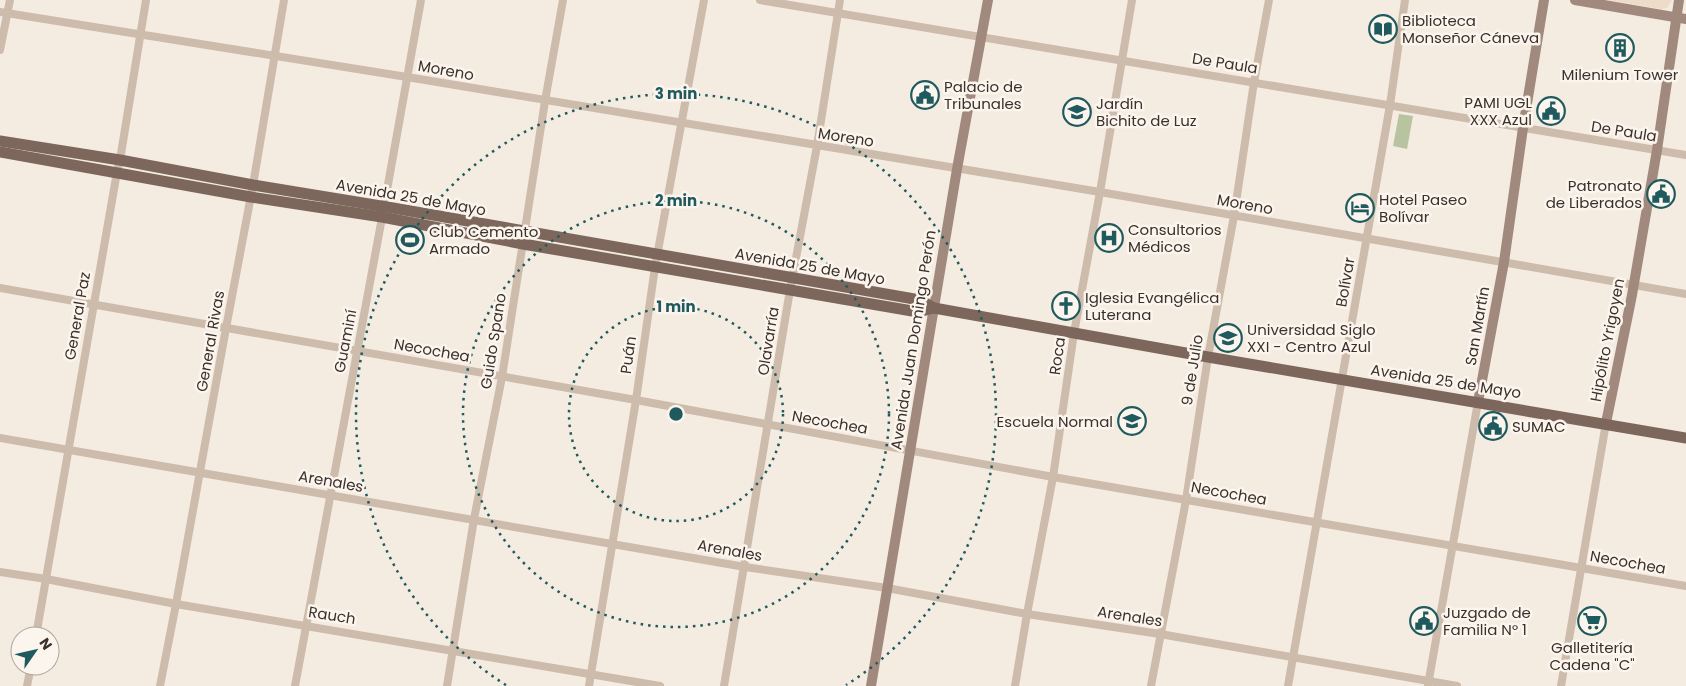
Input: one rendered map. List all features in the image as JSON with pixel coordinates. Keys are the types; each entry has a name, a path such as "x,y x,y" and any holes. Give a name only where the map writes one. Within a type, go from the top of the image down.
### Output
{"main road":[{"name":"Avenida 25 de Mayo","path":"0,142 252,191 525,232 657,261"},
{"name":"Avenida 25 de Mayo","path":"0,152 119,166"},
{"name":"Avenida 25 de Mayo","path":"383,212 522,244 657,261 791,284 920,300 934,308 1208,357 1686,438"}],"street":[{"path":"0,50 4,13 10,0"},
{"name":"General Paz","path":"38,626 93,304 119,166 146,0"},
{"name":"General Rivas","path":"160,686 252,191 284,0"},
{"name":"Guaminí","path":"295,686 421,0"},
{"name":"Guido Spano","path":"447,686 474,519 502,377 545,101 563,0"},
{"name":"Puán","path":"589,686 657,261 704,0"},
{"name":"De Paula","path":"760,0 1686,154"},
{"name":"Olavarría","path":"724,686 791,284 817,146 840,0"},
{"name":"Avenida Juan Domingo Perón","path":"871,686 957,169 988,0"},
{"name":"Roca","path":"1015,686 1026,614 1053,477 1074,333 1132,0"},
{"name":"9 de Julio","path":"1151,686 1186,500 1208,357 1234,216 1254,82 1269,0"},
{"name":"Bolívar","path":"1288,686 1390,105 1405,0"},
{"name":"San Martín","path":"1428,684 1504,262 1522,128 1544,0"},
{"path":"1575,0 1681,18"},
{"name":"Hipólito Yrigoyen","path":"1561,686 1606,423 1633,286 1681,18 1679,0"},
{"name":"Moreno","path":"4,13 407,77 1100,192 1686,294"},
{"name":"Necochea","path":"0,288 358,350 1053,477 1686,586"},
{"name":"Arenales","path":"0,438 68,448 200,473 744,567 887,588 1026,614 1160,634 1428,684 1457,686"},
{"name":"Rauch","path":"0,572 46,578 176,604 660,686"}],"green space":[{"path":"1399,114 1413,116 1407,149 1393,146"}],"shaded area":[{"path":"1608,0 1672,0 1667,8 1661,9"}],"place":[{"name":"Biblioteca Monseñor Cáneva","path":"1383,29"},
{"name":"Milenium Tower","path":"1620,48"},
{"name":"Palacio de Tribunales","path":"925,95"},
{"name":"PAMI UGL XXX Azul","path":"1551,111"},
{"name":"Jardín Bichito de Luz","path":"1077,112"},
{"name":"Patronato de Liberados","path":"1661,194"},
{"name":"Hotel Paseo Bolívar","path":"1360,208"},
{"name":"Consultorios Médicos","path":"1109,238"},
{"name":"Club Cemento Armado","path":"410,240"},
{"name":"Iglesia Evangélica Luterana","path":"1066,306"},
{"name":"Universidad Siglo XXI - Centro Azul","path":"1228,338"},
{"name":"Escuela Normal","path":"1132,421"},
{"name":"SUMAC","path":"1493,426"},
{"name":"Juzgado de Familia N° 1","path":"1424,621"},
{"name":"Galletitería Cadena \"C\"","path":"1592,621"}]}
